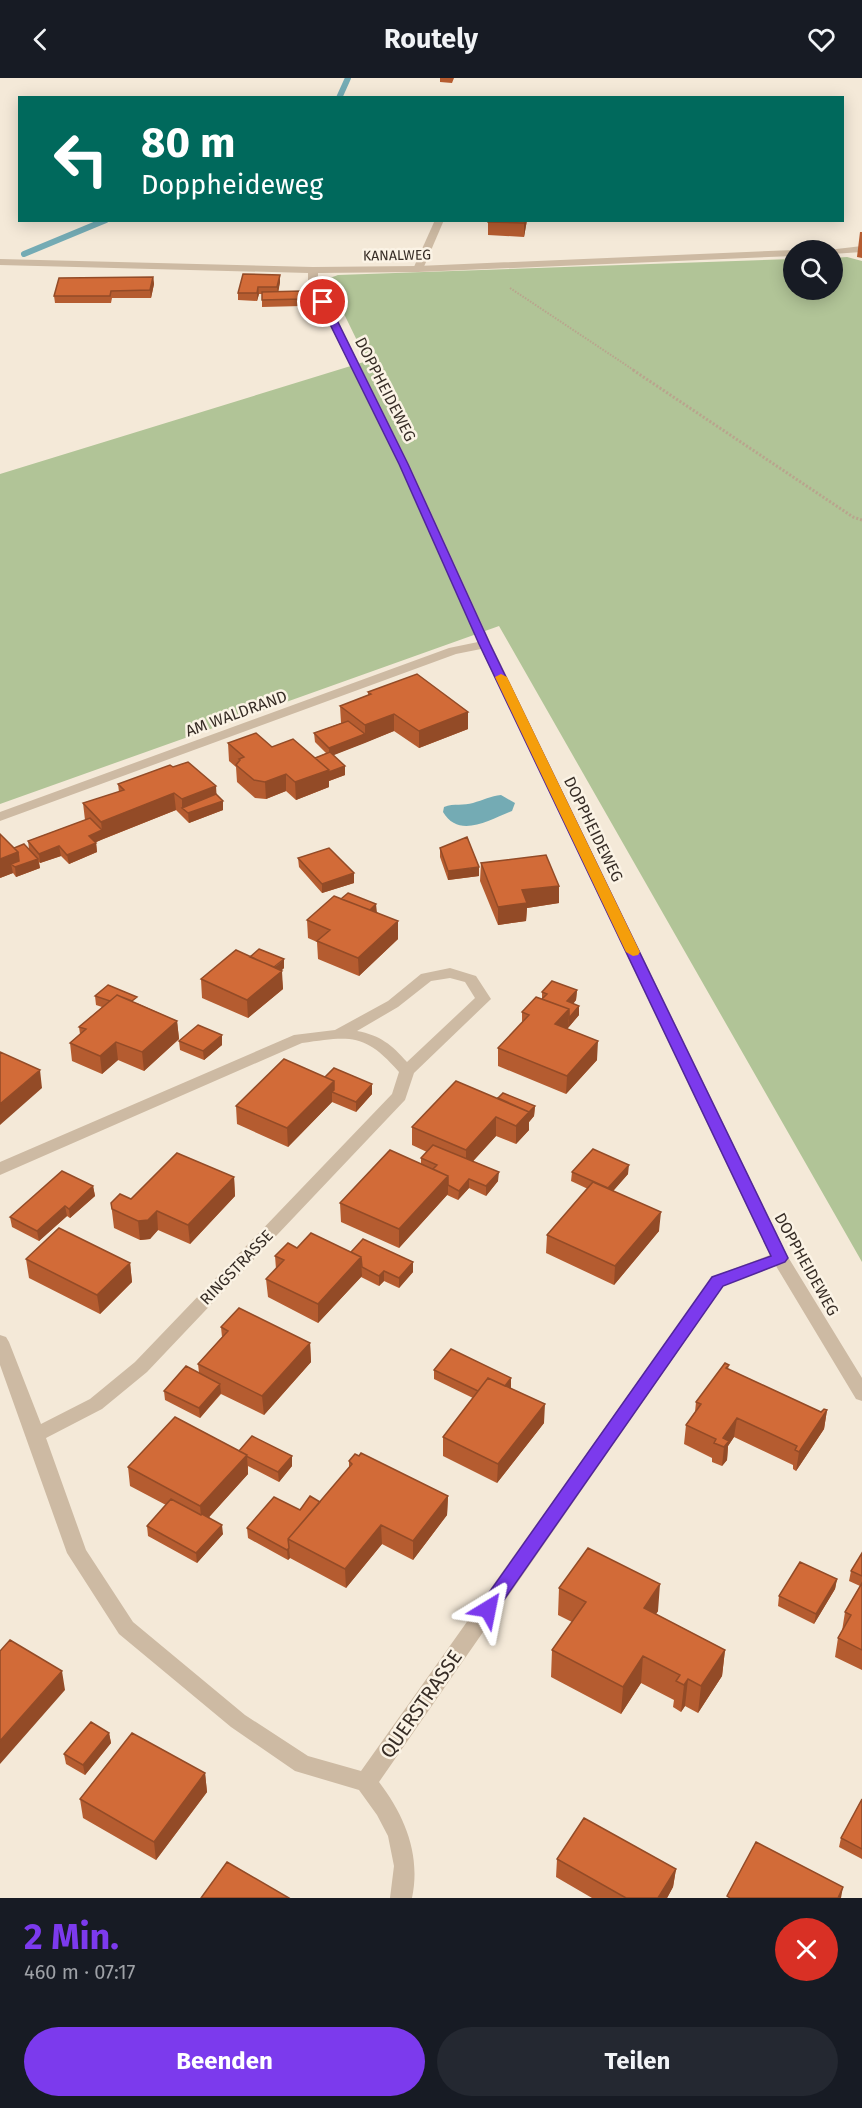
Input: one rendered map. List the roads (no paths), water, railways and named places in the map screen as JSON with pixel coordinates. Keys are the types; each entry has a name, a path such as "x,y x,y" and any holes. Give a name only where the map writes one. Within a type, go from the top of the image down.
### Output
{"street":[{"path":"418,269 439,222"},
{"path":"843,250 862,249"},
{"name":"KANALWEG","path":"0,262 314,270 418,269 783,253"},
{"name":"DOPPHEIDEWEG","path":"314,270 313,281 404,464 485,644 780,1258 862,1394"},
{"name":"AM WALDRAND","path":"0,817 453,651 485,644"},
{"name":"RINGSTRASSE","path":"0,1169 299,1039 341,1033 393,1004 426,977 450,973 471,980 483,999 407,1071 399,1096 141,1367 96,1404 36,1435"},
{"name":"RINGSTRASSE","path":"341,1033 384,1046 407,1071"},
{"name":"QUERSTRASSE","path":"366,1782 718,1281 780,1258"},
{"path":"0,1342 36,1435 77,1553 126,1628 238,1721 302,1764 366,1782 382,1802 400,1836 406,1881 401,1898"}],"water":[{"path":"501,795 515,803 512,811 475,825 457,824 443,812 444,807 470,804"}],"waterway":[{"path":"340,96 348,78"},
{"path":"24,254 101,222"}]}
